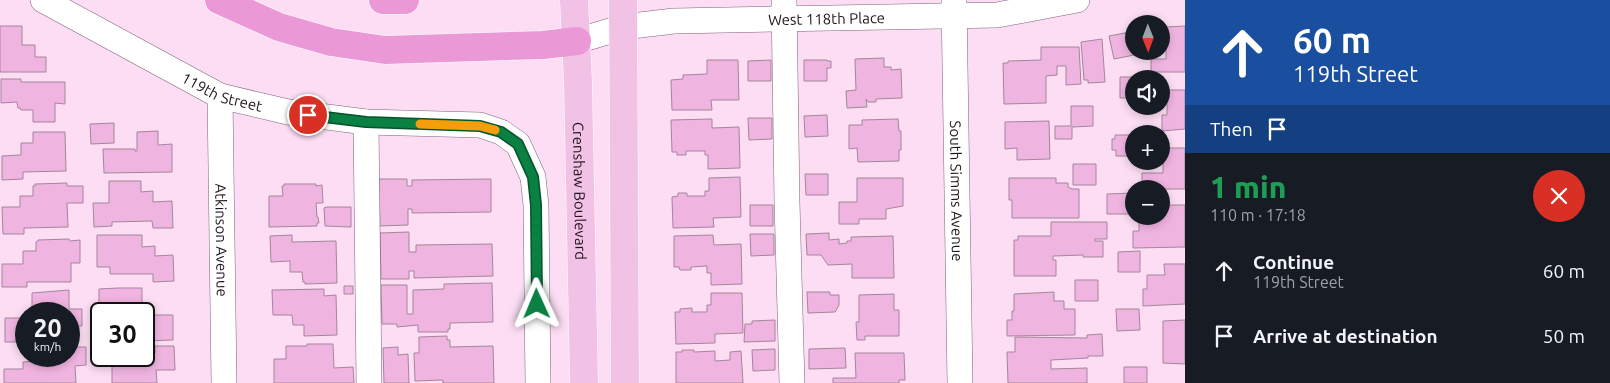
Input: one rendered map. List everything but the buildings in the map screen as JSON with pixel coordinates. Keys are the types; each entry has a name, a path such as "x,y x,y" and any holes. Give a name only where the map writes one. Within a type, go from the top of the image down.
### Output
{"highway":[{"path":"219,0 279,27 331,42 385,50 543,45 577,41"},
{"path":"383,0 405,0"}],"main road":[{"name":"Crenshaw Boulevard","path":"574,0 577,41 584,383"},
{"path":"623,0 625,383"}],"street":[{"name":"119th Street","path":"43,0 220,96 288,112 366,122 480,126 501,132 518,144 533,177 536,205 538,383"},
{"name":"West 118th Place","path":"577,41 623,27 784,10 954,8 997,15 1078,0"},
{"name":"South Simms Avenue","path":"954,8 960,383"},
{"path":"784,10 792,383"},
{"name":"Atkinson Avenue","path":"220,96 224,383"},
{"path":"366,122 369,383"}],"slow traffic":[{"path":"420,124 480,126 495,130"}],"route":[{"path":"308,115 366,122 480,126 501,132 518,144 533,177 536,205 537,304"}]}
